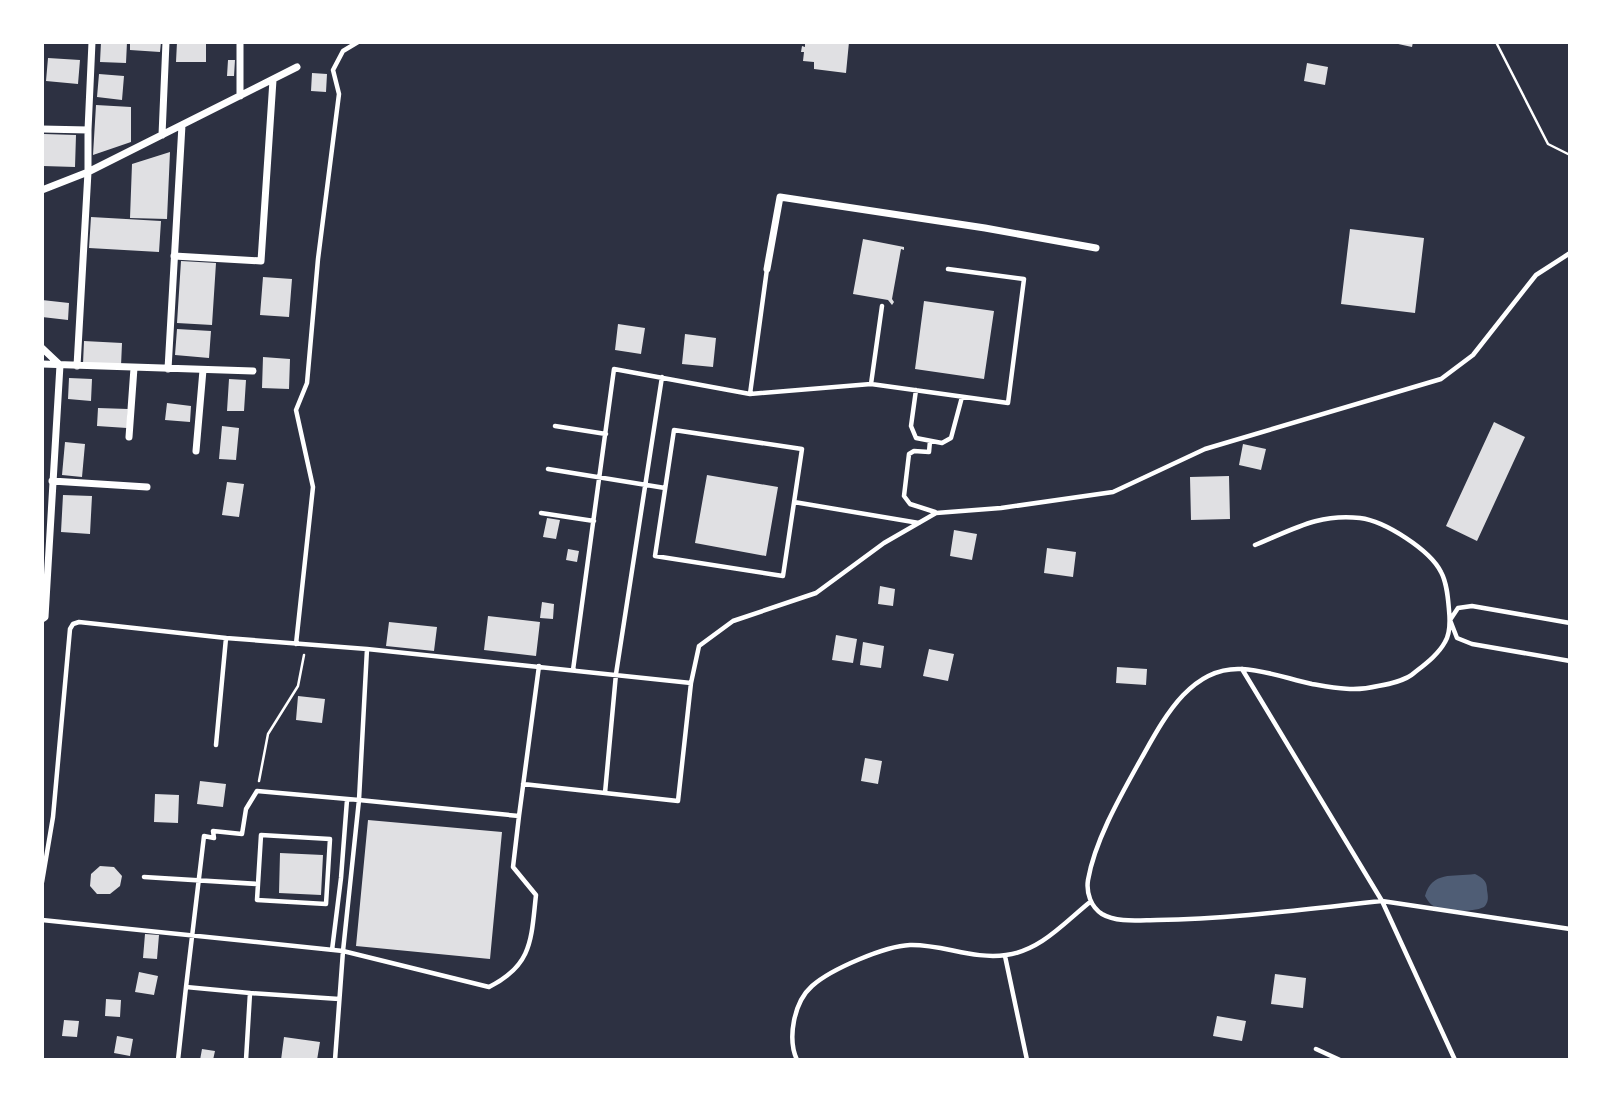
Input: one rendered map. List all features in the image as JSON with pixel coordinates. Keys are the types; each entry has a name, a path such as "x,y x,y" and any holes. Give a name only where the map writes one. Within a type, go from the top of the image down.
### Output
{"street":[{"path":"77,366 92,42"},
{"path":"162,135 166,42"},
{"path":"240,42 240,96"},
{"path":"42,190 88,172 297,67"},
{"path":"174,256 261,261 273,80"},
{"path":"168,369 182,125"},
{"path":"42,129 88,130"},
{"path":"767,269 780,197 1096,248"},
{"path":"42,348 60,365"},
{"path":"42,364 253,372"},
{"path":"42,619 45,617 60,365"},
{"path":"129,438 134,368"},
{"path":"196,451 203,370"},
{"path":"52,481 147,487"}],"lane":[{"path":"296,644 313,488 296,410 307,383 318,259 339,94 333,70 343,51 358,42"},
{"path":"930,441 929,452 914,451 909,454 904,496 910,504 936,513 1001,508 1113,492 1205,449 1441,379 1473,355 1536,275 1570,253"},
{"path":"750,394 767,269"},
{"path":"573,670 614,369 750,394 871,384 1008,403 1024,279 948,269"},
{"path":"871,384 882,306"},
{"path":"605,793 616,674 662,377"},
{"path":"916,390 911,426 916,438 943,443 951,438 962,397"},
{"path":"555,426 606,434"},
{"path":"674,430 802,449 794,502 783,576 655,556 674,430"},
{"path":"548,470 665,488"},
{"path":"794,502 920,523"},
{"path":"541,513 594,521"},
{"path":"523,784 678,801 691,683 699,646 733,621 816,593 884,543 936,513"},
{"path":"1255,545 1306,522 1335,517 1364,518 1394,531 1423,550 1441,572 1448,596 1450,620 1447,641 1410,676 1362,690 1337,689 1242,669 1223,670 1203,679 1179,698 1123,793 1094,856 1087,883 1090,902 1103,914 1126,920 1152,920 1203,919 1382,901 1570,929"},
{"path":"1450,620 1458,608 1472,606 1570,623"},
{"path":"1450,620 1457,638 1472,644 1570,661"},
{"path":"42,882 53,817 70,629 73,624 79,622 691,683"},
{"path":"216,745 226,638"},
{"path":"335,1060 359,800 368,649"},
{"path":"42,920 343,951 489,987 506,979 530,948 536,895 513,867 540,666"},
{"path":"1242,669 1382,901 1455,1060"},
{"path":"178,1060 204,836 214,838 213,831 242,834 246,809 257,791 519,816"},
{"path":"331,950 341,878 347,800"},
{"path":"261,835 330,839 326,904 257,900 258,884 261,835"},
{"path":"144,877 258,884"},
{"path":"328,877 341,878"},
{"path":"797,1060 793,1052 798,1005 812,986 848,966 875,952 911,945 1005,956 1035,947 1090,902"},
{"path":"1005,956 1027,1060"},
{"path":"186,987 339,999"},
{"path":"246,1060 250,993"},
{"path":"1315,1049 1340,1060"}],"path":[{"path":"1496,42 1548,144 1570,155"},
{"path":"257,791 268,734 298,686 306,645"}],"water":[{"path":"1475,874 1484,880 1487,887 1487,902 1481,908 1467,911 1443,909 1432,905 1425,896 1428,888 1438,879"}],"building":[{"path":"101,42 127,42 126,63 100,62"},
{"path":"130,42 161,42 160,52 130,50"},
{"path":"177,42 206,42 206,62 176,62"},
{"path":"805,42 849,42 846,73 814,69 814,62 803,61 804,52 801,52"},
{"path":"1389,42 1413,42 1412,47"},
{"path":"48,58 80,60 78,84 46,81"},
{"path":"228,60 235,60 234,76 227,76"},
{"path":"1307,63 1328,67 1325,85 1304,81"},
{"path":"312,73 327,74 326,92 311,91"},
{"path":"99,74 124,76 122,100 97,97"},
{"path":"96,105 131,107 131,142 93,155"},
{"path":"44,134 76,135 75,167 43,166"},
{"path":"170,152 167,219 130,218 132,164"},
{"path":"91,217 161,221 159,252 89,248"},
{"path":"1350,229 1424,238 1415,313 1341,304"},
{"path":"863,239 904,247 904,250 901,249 892,305 888,300 853,294"},
{"path":"181,261 216,263 212,325 177,323"},
{"path":"263,277 292,279 289,317 260,315"},
{"path":"42,300 69,303 68,320 42,317"},
{"path":"924,301 994,311 984,379 915,369"},
{"path":"618,324 645,328 641,354 615,350"},
{"path":"177,329 211,331 209,358 175,355"},
{"path":"685,334 716,338 713,367 682,364"},
{"path":"84,341 122,343 121,366 83,364"},
{"path":"263,357 290,359 289,389 262,388"},
{"path":"69,378 92,379 91,401 68,399"},
{"path":"229,379 246,380 244,411 227,411"},
{"path":"167,403 191,406 190,422 165,420"},
{"path":"98,408 128,409 127,428 97,426"},
{"path":"1494,422 1525,437 1477,541 1446,526"},
{"path":"222,426 239,428 236,460 219,459"},
{"path":"65,442 85,444 82,477 62,475"},
{"path":"1243,444 1266,449 1261,470 1239,465"},
{"path":"707,475 778,487 766,556 695,543"},
{"path":"1229,476 1230,519 1191,520 1190,477"},
{"path":"227,482 244,484 239,517 222,515"},
{"path":"63,495 92,496 90,534 61,532"},
{"path":"547,518 560,520 556,539 543,537"},
{"path":"954,530 977,534 972,560 950,556"},
{"path":"1047,548 1076,552 1073,577 1044,573"},
{"path":"568,549 579,551 577,562 566,560"},
{"path":"880,586 895,589 893,606 878,604"},
{"path":"542,602 554,604 553,619 540,618"},
{"path":"488,616 540,622 536,656 484,650"},
{"path":"389,622 437,627 434,651 386,646"},
{"path":"836,635 857,639 853,663 832,660"},
{"path":"863,642 884,646 881,668 860,665"},
{"path":"929,649 954,654 948,681 923,676"},
{"path":"1117,667 1147,669 1146,685 1116,683"},
{"path":"298,696 325,699 322,723 296,720"},
{"path":"865,758 882,761 878,784 861,781"},
{"path":"200,781 226,784 223,807 197,804"},
{"path":"155,794 179,795 178,823 154,822"},
{"path":"368,820 502,832 490,959 356,946"},
{"path":"280,853 323,855 321,895 279,893"},
{"path":"100,866 114,867 122,876 120,886 110,894 97,894 90,886 91,874"},
{"path":"145,934 159,935 157,959 143,958"},
{"path":"139,972 158,976 154,995 135,992"},
{"path":"1275,974 1306,978 1303,1008 1271,1004"},
{"path":"106,999 121,1000 120,1017 105,1016"},
{"path":"1217,1016 1246,1021 1242,1041 1213,1036"},
{"path":"64,1020 79,1021 77,1037 62,1036"},
{"path":"117,1036 133,1039 130,1056 114,1053"},
{"path":"284,1037 320,1042 317,1060 281,1060"},
{"path":"202,1049 215,1051 213,1060 200,1060"}]}
